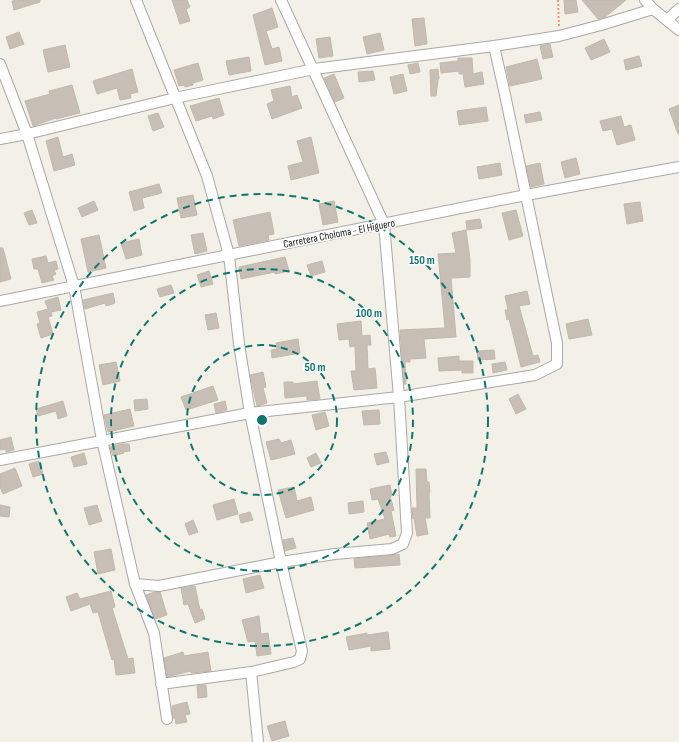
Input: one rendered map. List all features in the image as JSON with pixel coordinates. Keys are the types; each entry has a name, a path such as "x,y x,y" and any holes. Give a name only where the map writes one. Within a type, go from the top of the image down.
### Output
{"street":[{"path":"136,0 207,176 229,255 239,344 250,413 281,562 302,652 300,659 294,662 251,672 161,684"},
{"path":"135,584 158,586 281,562 335,554 392,549 403,544 407,533 399,397 384,224 282,0"},
{"path":"645,0 653,9 679,30"},
{"path":"0,139 27,134 175,98 314,69 494,46 559,36 653,9"},
{"path":"667,20 679,9"},
{"path":"0,460 250,413 399,397 535,375 557,364 557,343 494,46"},
{"path":"0,64 27,134 74,286 102,440 135,584 154,633 167,719"},
{"name":"Carretera Choloma - El Higuero","path":"0,300 526,195 679,167"},
{"path":"251,672 258,742"}],"path":[{"path":"558,0 559,36"}],"building":[{"path":"40,0 40,2 14,10 12,1"},
{"path":"172,0 187,0 190,7 186,9 190,21 180,24"},
{"path":"564,0 576,0 578,12 565,14"},
{"path":"582,0 626,0 605,17 598,19"},
{"path":"272,8 278,27 266,31 272,49 279,47 282,61 265,65 253,15"},
{"path":"424,18 427,44 415,46 412,19"},
{"path":"19,32 24,44 10,49 6,37"},
{"path":"380,33 384,50 367,54 363,37"},
{"path":"330,37 333,56 319,58 316,39"},
{"path":"604,39 610,52 591,60 585,48"},
{"path":"550,44 553,57 543,59 540,46"},
{"path":"65,45 70,67 48,72 43,50"},
{"path":"639,56 642,66 626,70 624,60"},
{"path":"249,57 251,71 229,75 226,61"},
{"path":"458,58 472,58 473,74 482,72 484,84 465,87 463,74 459,74 459,71 441,73 440,63 458,61"},
{"path":"537,59 542,79 510,86 506,67"},
{"path":"198,63 203,80 185,87 184,85 179,86 174,70"},
{"path":"418,63 420,72 410,74 408,65"},
{"path":"132,69 138,92 130,94 131,98 120,100 117,88 97,94 93,81"},
{"path":"438,69 439,79 436,96 431,96 430,70"},
{"path":"373,71 375,80 359,82 358,72"},
{"path":"334,74 344,98 335,102 324,78"},
{"path":"403,74 407,91 394,94 390,77"},
{"path":"72,85 80,113 56,118 33,126 25,101 50,94 49,91"},
{"path":"290,86 292,97 297,95 302,108 272,119 267,104 274,101 271,90"},
{"path":"219,98 224,115 213,119 212,116 196,121 190,106"},
{"path":"679,105 679,134 678,134 669,109"},
{"path":"486,107 488,121 459,125 457,111"},
{"path":"540,112 542,120 526,123 524,115"},
{"path":"158,113 164,127 153,131 148,116"},
{"path":"621,116 624,127 631,125 635,140 617,145 612,129 603,131 600,121"},
{"path":"58,137 63,157 72,154 75,165 54,171 46,141"},
{"path":"311,137 319,173 291,180 288,166 303,162 297,141"},
{"path":"576,158 580,174 565,178 561,162"},
{"path":"500,163 502,175 479,179 477,167"},
{"path":"540,163 544,184 531,187 526,166"},
{"path":"159,184 162,193 142,198 144,208 134,211 129,192"},
{"path":"193,195 197,215 181,218 177,198"},
{"path":"94,201 98,210 82,217 78,208"},
{"path":"334,201 338,222 323,225 319,204"},
{"path":"640,202 643,221 627,224 624,204"},
{"path":"32,210 37,223 29,225 24,213"},
{"path":"516,210 523,236 509,240 502,213"},
{"path":"270,212 274,234 268,235 269,240 239,246 233,220"},
{"path":"480,219 482,228 467,230 466,221"},
{"path":"466,230 470,259 470,277 451,278 456,337 424,339 426,358 410,359 410,362 405,362 406,384 404,384 400,330 445,328 438,254 456,253 452,233"},
{"path":"203,233 207,251 195,254 191,235"},
{"path":"99,235 106,268 88,272 81,239"},
{"path":"139,239 142,255 126,259 121,243"},
{"path":"0,248 3,248 11,279 0,282"},
{"path":"46,256 48,263 56,261 58,269 54,270 56,274 52,276 54,280 42,283 38,269 34,269 32,259"},
{"path":"285,257 289,271 275,274 275,272 241,279 239,267"},
{"path":"322,261 325,272 311,276 307,265"},
{"path":"209,271 213,284 201,287 197,275"},
{"path":"171,285 174,293 160,297 157,289"},
{"path":"527,291 530,304 519,306 533,356 538,355 540,362 521,367 509,319 507,320 505,310 508,310 505,296"},
{"path":"113,293 115,303 106,306 105,303 85,309 83,300"},
{"path":"58,297 61,310 51,312 52,316 48,317 53,334 41,338 37,324 40,323 37,312 48,309 45,301"},
{"path":"216,313 219,328 208,330 205,315"},
{"path":"588,319 592,335 569,339 566,324"},
{"path":"361,321 362,336 370,335 371,345 367,345 368,369 375,368 377,388 354,390 351,371 356,371 355,346 350,347 349,339 339,340 337,324"},
{"path":"298,339 300,353 272,358 271,350 277,349 276,343"},
{"path":"494,350 495,359 478,360 477,351"},
{"path":"459,356 459,361 473,361 473,373 462,373 462,370 439,371 438,358"},
{"path":"116,362 120,381 103,385 99,365"},
{"path":"505,362 507,370 493,373 492,364"},
{"path":"263,372 266,387 263,388 267,403 257,406 250,375"},
{"path":"317,381 320,399 307,400 307,396 285,398 284,382 293,382 293,384"},
{"path":"213,386 218,400 186,410 181,397"},
{"path":"518,394 526,409 516,414 509,399"},
{"path":"147,399 148,409 135,411 134,400"},
{"path":"63,401 67,416 58,419 56,411 38,416 36,409"},
{"path":"225,401 227,410 216,413 214,404"},
{"path":"130,409 134,426 108,432 104,415"},
{"path":"379,410 380,424 364,425 362,411"},
{"path":"325,412 329,426 316,430 312,415"},
{"path":"11,437 14,450 6,452 6,449 0,450 0,440"},
{"path":"279,439 281,443 291,440 295,454 271,460 266,442"},
{"path":"129,444 130,451 113,456 110,447"},
{"path":"386,452 389,462 377,465 374,454"},
{"path":"84,453 87,464 74,467 71,457"},
{"path":"316,453 321,463 311,467 307,458"},
{"path":"39,461 43,474 33,477 29,464"},
{"path":"15,468 22,486 3,494 0,487 0,474"},
{"path":"416,469 426,469 427,482 429,482 430,492 430,518 425,518 428,534 417,536 412,508 417,508"},
{"path":"390,485 392,496 390,496 394,510 391,511 396,536 390,537 389,534 370,539 367,523 385,519 378,499 372,500 370,489"},
{"path":"294,487 297,501 311,497 314,510 286,518 278,490"},
{"path":"234,499 238,514 217,520 213,505"},
{"path":"363,501 364,512 349,514 348,503"},
{"path":"0,505 10,507 9,517 0,516"},
{"path":"97,505 102,521 89,525 84,508"},
{"path":"250,512 253,520 241,523 239,515"},
{"path":"193,520 198,532 189,535 185,524"},
{"path":"293,538 296,548 285,551 283,540"},
{"path":"111,549 115,570 98,574 94,552"},
{"path":"399,554 400,565 355,568 354,559"},
{"path":"260,575 264,588 246,593 243,579"},
{"path":"195,586 200,610 202,609 205,619 195,623 188,604 184,605 181,588"},
{"path":"111,591 115,607 112,608 128,659 133,658 135,673 116,675 114,659 112,660 98,612 93,613 90,604 71,611 66,597 77,593 80,599"},
{"path":"160,592 167,615 155,619 146,595"},
{"path":"259,616 261,634 268,633 271,654 257,656 255,641 248,642 242,620"},
{"path":"388,632 390,649 371,651 371,646 349,650 346,637 367,633 367,635"},
{"path":"183,652 184,656 208,652 211,671 191,673 191,671 167,677 164,658"},
{"path":"206,685 207,697 198,698 197,686"},
{"path":"187,702 190,714 185,715 187,722 176,724 175,718 173,718 172,706"},
{"path":"285,721 289,736 272,741 267,726"}]}
